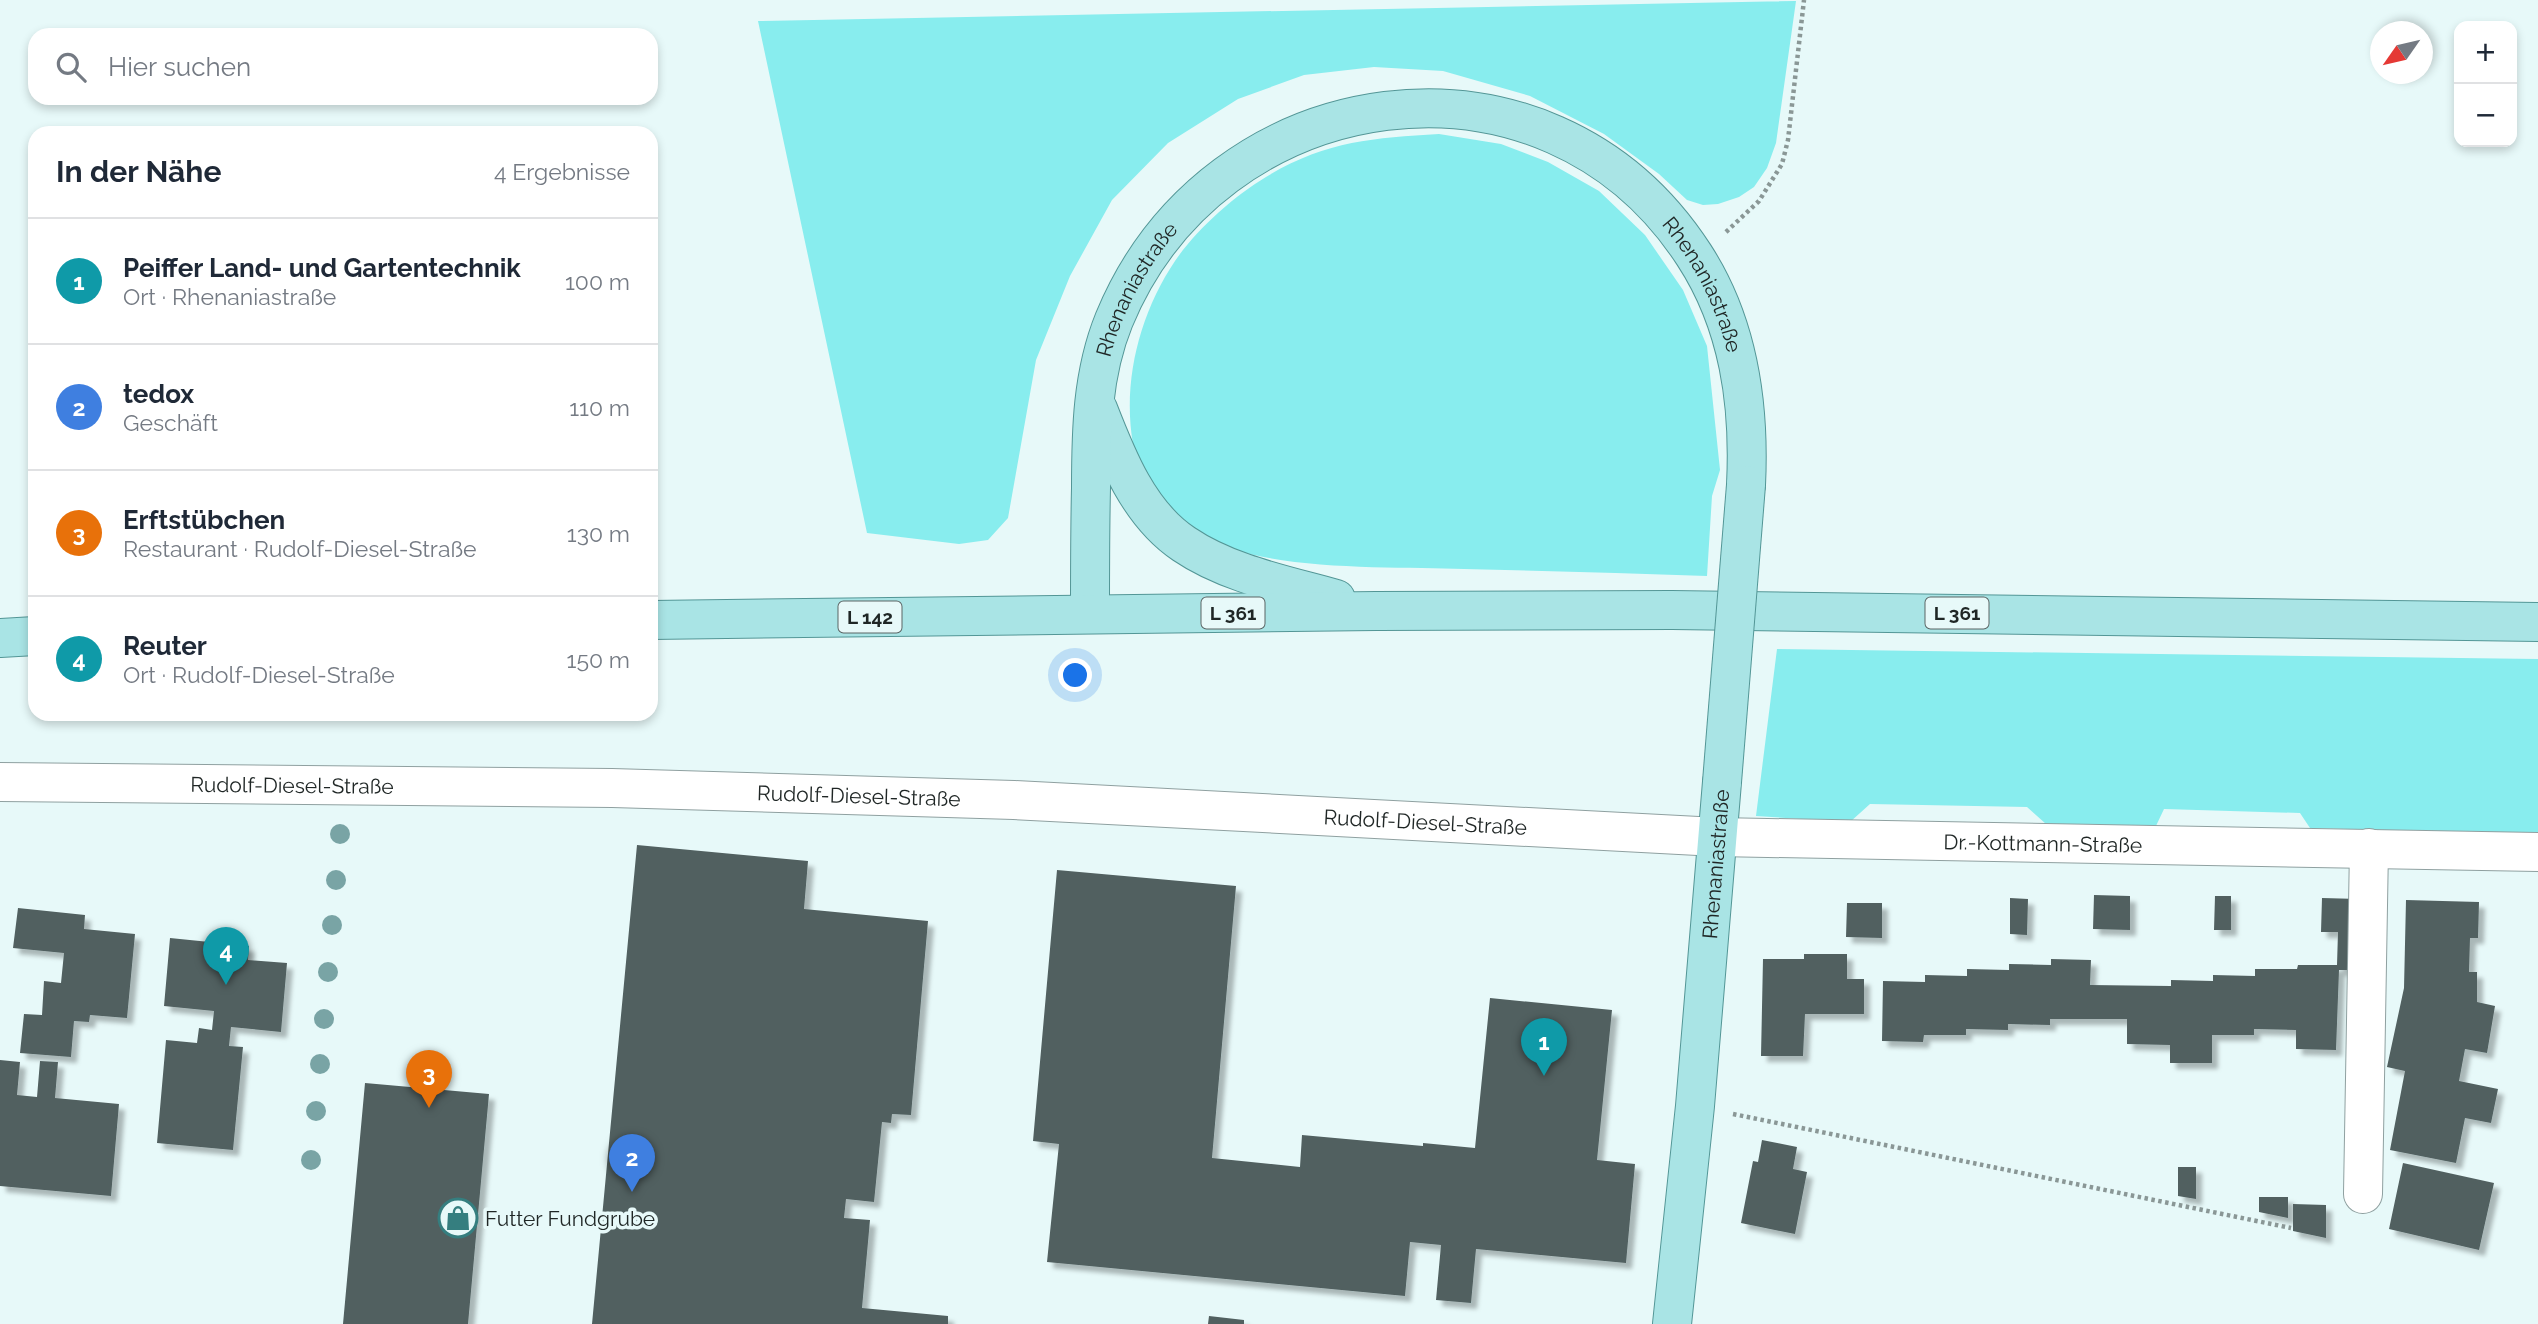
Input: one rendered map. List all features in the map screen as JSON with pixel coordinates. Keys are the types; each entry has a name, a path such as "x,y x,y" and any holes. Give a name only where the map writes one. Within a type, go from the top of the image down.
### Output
{"main road":[{"name":"Rhenaniastraße","path":"1090,614 1094,397 1106,343 1121,304 1144,260 1174,222 1222,177 1251,156 1306,130 1341,119 1399,110 1435,108 1493,115 1530,126 1580,149 1621,174 1665,218 1694,256 1719,303 1737,354 1746,419 1746,485 1722,782 1695,1106 1672,1324"},
{"name":"L 361","path":"1094,397 1130,480 1163,526 1183,544 1234,569 1376,611"},
{"name":"L 361","path":"1090,614 1672,610 2538,622"},
{"name":"L 142","path":"658,620 1090,614"},
{"path":"0,638 28,636"}],"street":[{"name":"Rudolf-Diesel-Straße","path":"0,782 612,788 1014,800 1717,837"},
{"name":"Dr.-Kottmann-Straße","path":"1717,837 2538,852"},
{"path":"2363,1194 2369,848"}],"path":[{"path":"1694,256 1746,215 1766,192 1782,164 1788,140 1804,0"},
{"path":"1695,1106 2291,1227"}],"shaded area":[{"path":"1796,1 1776,143 1767,168 1754,187 1739,197 1718,204 1703,205 1687,200 1659,174 1604,134 1530,96 1443,71 1374,67 1304,75 1238,99 1168,143 1112,200 1070,276 1036,360 1008,518 988,540 959,544 867,533 758,21"},
{"path":"1439,134 1501,144 1548,162 1599,191 1645,235 1683,290 1707,346 1720,470 1712,496 1707,576 1364,567 1289,561 1223,546 1198,533 1176,516 1149,482 1136,457 1133,444 1130,420 1132,372 1143,325 1152,303 1184,249 1229,204 1266,177 1288,165 1350,144 1392,137"},
{"path":"1777,649 2538,659 2538,834 2310,828 2300,813 2164,809 2155,828 2046,824 2027,807 1870,804 1850,822 1756,816"}],"building":[{"path":"637,845 808,861 804,909 928,921 911,1115 892,1114 891,1123 882,1122 874,1202 846,1199 844,1218 870,1220 862,1308 948,1316 948,1324 592,1324"},
{"path":"1057,870 1236,886 1212,1158 1300,1167 1302,1135 1475,1148 1490,998 1612,1010 1597,1160 1635,1164 1626,1263 1476,1249 1471,1303 1436,1300 1441,1245 1410,1242 1405,1296 1047,1262 1059,1144 1033,1141"},
{"path":"2094,895 2130,896 2130,930 2093,929"},
{"path":"2215,896 2231,896 2231,930 2214,930"},
{"path":"2010,898 2028,899 2027,935 2010,934"},
{"path":"2322,898 2359,899 2357,970 2339,970 2336,1050 2296,1049 2296,1030 2254,1029 2254,1035 2212,1035 2212,1063 2170,1063 2170,1045 2127,1044 2127,1019 2050,1019 2050,1025 2008,1024 2008,1030 1966,1029 1966,1035 1924,1035 1923,1042 1882,1041 1883,981 1925,982 1925,975 1967,976 1967,969 2009,970 2009,964 2051,965 2051,959 2091,960 2090,985 2171,986 2171,980 2213,981 2213,975 2255,976 2255,969 2337,965 2338,932 2321,932"},
{"path":"2406,900 2479,902 2478,938 2470,938 2469,972 2477,972 2477,1002 2495,1006 2487,1053 2465,1049 2459,1081 2498,1089 2491,1123 2465,1118 2456,1163 2390,1150 2405,1071 2387,1067 2404,988"},
{"path":"1847,903 1882,903 1882,938 1846,937"},
{"path":"18,908 85,915 84,929 135,934 127,1018 90,1015 89,1022 74,1021 71,1057 20,1053 24,1014 42,1015 44,981 61,983 64,953 13,948"},
{"path":"170,938 249,946 248,960 287,963 281,1032 231,1027 229,1046 243,1047 233,1150 157,1143 166,1040 197,1043 199,1028 212,1030 214,1011 164,1006"},
{"path":"1804,954 1847,954 1847,979 1864,979 1864,1014 1805,1014 1803,1056 1761,1056 1763,959 1804,959"},
{"path":"0,1060 20,1062 17,1095 37,1097 40,1061 58,1062 55,1098 119,1104 111,1196 0,1186"},
{"path":"365,1083 489,1094 468,1324 343,1324"},
{"path":"1762,1140 1797,1147 1793,1169 1807,1172 1795,1234 1741,1223 1753,1161 1758,1162"},
{"path":"2403,1163 2494,1183 2479,1250 2389,1229"},
{"path":"2178,1167 2196,1167 2196,1199 2178,1196"},
{"path":"2259,1197 2288,1197 2288,1218 2259,1212"},
{"path":"2293,1204 2326,1205 2326,1238 2293,1231"},
{"path":"1209,1316 1244,1320 1244,1324 1208,1324"}],"place":[{"name":"Reuter","path":"226,985"},
{"name":"Peiffer Land- und Gartentechnik","path":"1544,1076"},
{"name":"Erftstübchen","path":"429,1108"},
{"name":"tedox","path":"632,1192"},
{"name":"Futter Fundgrube","path":"458,1218"}]}
